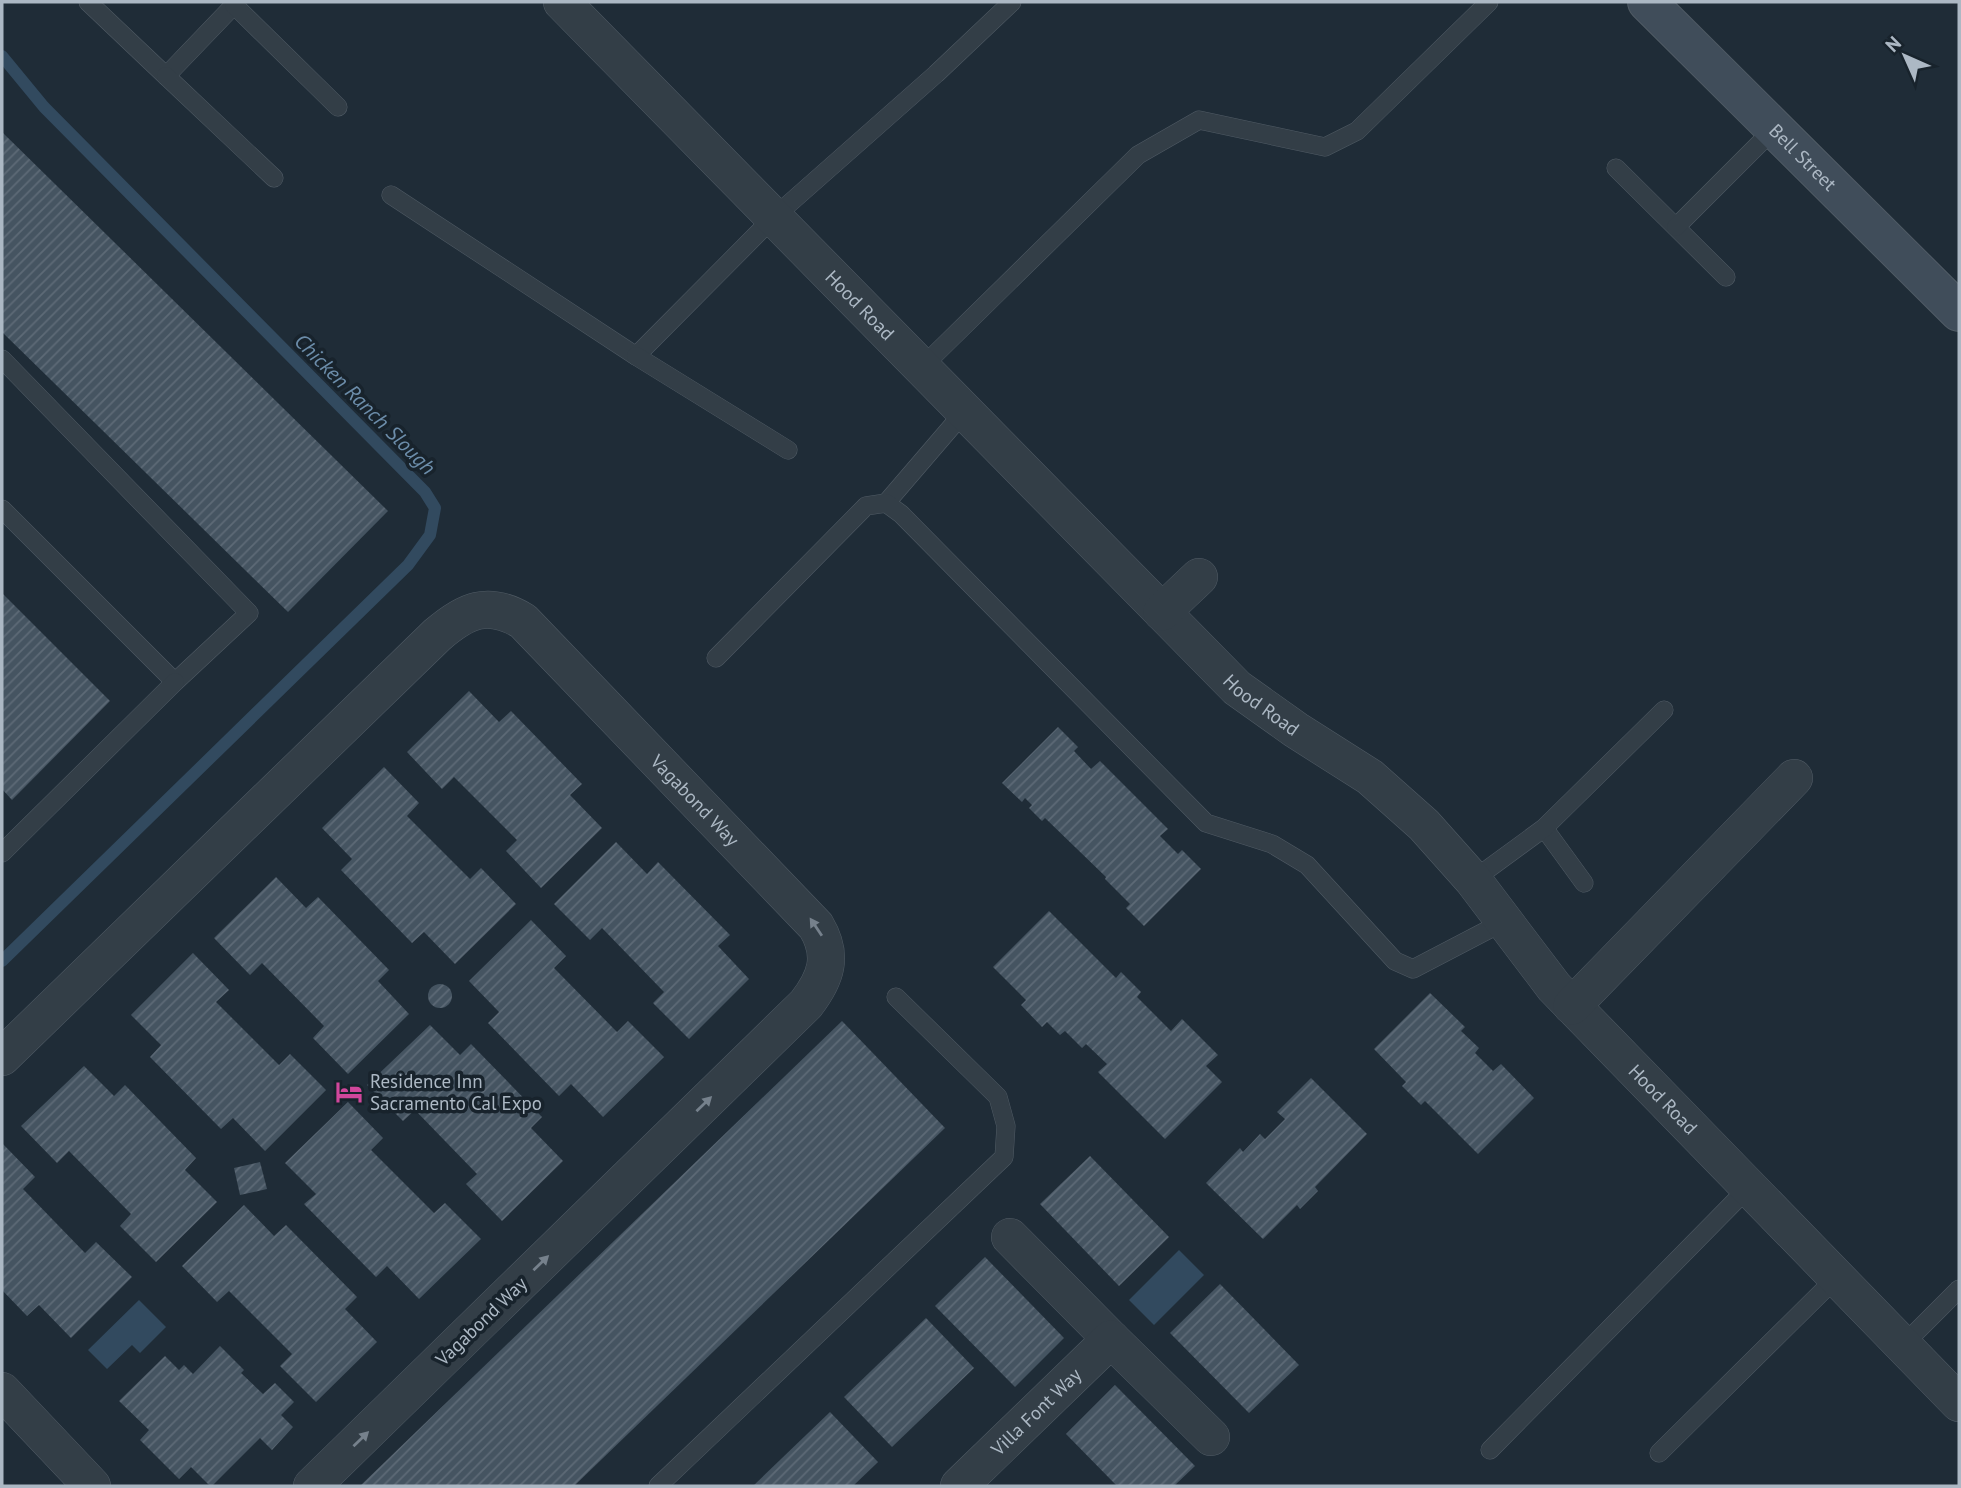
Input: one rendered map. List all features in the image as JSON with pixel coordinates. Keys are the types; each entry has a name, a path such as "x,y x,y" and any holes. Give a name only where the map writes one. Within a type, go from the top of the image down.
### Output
{"street":[{"name":"Hood Road","path":"564,2 1237,688 1370,777 1424,825 1473,880 1554,987 1959,1403"},
{"name":"Bell Street","path":"1647,2 1957,307"},
{"path":"1162,612 1199,577"},
{"name":"Vagabond Way","path":"2,1057 437,635 463,615 476,611 494,609 509,612 523,621 816,926 824,939 827,956 824,975 806,1004 312,1486"},
{"path":"1572,1006 1794,778"},
{"path":"1010,1237 1211,1437"},
{"name":"Villa Font Way","path":"959,1486 1111,1339"},
{"path":"2,1391 84,1484"}],"lane":[{"path":"88,2 274,178"},
{"path":"636,356 774,217 936,75 1012,2"},
{"path":"921,368 1138,155 1199,120 1325,146 1357,131 1489,2"},
{"path":"166,76 235,3 338,107"},
{"path":"1676,227 1775,128"},
{"path":"1616,168 1726,277"},
{"path":"391,195 636,356 788,450"},
{"path":"2,853 248,613 5,368"},
{"path":"716,658 866,506 887,503 965,411"},
{"path":"887,503 901,514 1206,822 1272,844 1307,865 1395,961 1413,969 1505,921"},
{"path":"2,509 176,682"},
{"path":"1473,880 1544,828 1664,710"},
{"path":"1544,828 1584,883"},
{"path":"658,1486 1004,1157 1006,1126 998,1097 896,997"},
{"path":"1490,1450 1749,1187"},
{"path":"1659,1453 1837,1277"},
{"path":"1903,1345 1959,1289"}],"water":[{"path":"1179,1250 1204,1275 1154,1325 1129,1300"},
{"path":"139,1300 166,1327 140,1353 132,1345 107,1369 88,1350"}],"building":[{"path":"2,132 388,511 288,612 2,332"},
{"path":"2,593 110,701 12,800 2,789"},
{"path":"469,691 499,722 511,711 582,784 570,795 602,828 541,888 506,851 517,840 454,777 442,789 407,752"},
{"path":"1058,727 1078,747 1074,751 1091,769 1100,761 1168,829 1160,836 1178,854 1182,850 1201,869 1144,926 1126,908 1130,904 1106,877 1045,818 1042,821 1029,808 1032,805 1025,798 1022,802 1002,783"},
{"path":"384,767 419,803 407,816 470,879 481,868 516,904 455,964 424,932 412,943 341,870 352,859 322,828"},
{"path":"616,842 647,874 658,862 730,935 718,946 749,979 689,1039 653,1003 664,992 602,928 590,940 554,904"},
{"path":"276,877 306,908 318,897 389,970 378,981 409,1014 348,1074 313,1038 324,1026 262,963 250,975 214,938"},
{"path":"1049,911 1116,978 1121,972 1141,992 1137,997 1171,1031 1182,1019 1218,1055 1206,1066 1222,1082 1165,1139 1098,1072 1107,1064 1086,1044 1082,1048 1065,1031 1060,1035 1047,1022 1042,1027 1021,1005 1026,1000 993,967"},
{"path":"531,920 566,956 554,968 617,1032 628,1021 664,1057 603,1117 571,1084 559,1096 488,1023 499,1012 469,981"},
{"path":"193,953 229,990 216,1002 279,1065 290,1054 326,1090 265,1151 233,1118 221,1129 150,1057 161,1045 131,1015"},
{"path":"440,984 451,991 452,996 445,1007 440,1008 429,1001 428,996 435,985"},
{"path":"1430,993 1465,1027 1461,1031 1479,1048 1475,1053 1493,1071 1501,1064 1534,1098 1478,1154 1425,1101 1421,1105 1402,1086 1406,1082 1374,1049"},
{"path":"842,1021 945,1128 574,1486 360,1486"},
{"path":"430,1025 460,1055 471,1044 542,1117 531,1128 563,1161 502,1221 466,1184 477,1174 415,1110 403,1121 367,1085"},
{"path":"84,1066 114,1096 125,1085 196,1158 185,1170 217,1202 156,1262 120,1226 131,1214 69,1151 57,1163 21,1126"},
{"path":"1311,1078 1367,1134 1315,1187 1318,1191 1300,1209 1297,1205 1263,1239 1206,1183 1240,1148 1243,1152 1260,1134 1265,1139 1285,1119 1277,1112"},
{"path":"348,1102 383,1138 371,1150 434,1213 445,1203 481,1239 419,1299 387,1266 376,1277 304,1204 316,1194 285,1163"},
{"path":"2,1143 35,1177 23,1189 85,1253 96,1242 132,1277 71,1338 39,1305 27,1316 2,1290"},
{"path":"1090,1156 1169,1237 1119,1286 1040,1204"},
{"path":"260,1162 267,1189 240,1195 234,1168"},
{"path":"244,1205 274,1236 286,1225 357,1297 345,1309 377,1342 316,1402 280,1366 292,1354 229,1291 217,1302 182,1266"},
{"path":"985,1257 1064,1338 1015,1387 935,1306"},
{"path":"1220,1284 1299,1365 1249,1413 1170,1333"},
{"path":"926,1318 974,1368 892,1447 844,1397"},
{"path":"220,1346 244,1370 241,1373 263,1394 275,1383 294,1402 281,1415 293,1427 272,1450 260,1438 210,1486 191,1467 179,1479 140,1440 149,1430 119,1401 165,1356 179,1370 184,1365 193,1374"},
{"path":"1115,1385 1195,1466 1174,1486 1117,1486 1066,1434"},
{"path":"830,1412 878,1462 853,1486 753,1486"}],"waterway":[{"name":"Chicken Ranch Slough","path":"2,56 44,107 425,492 435,508 430,535 408,565 2,961"}],"place":[{"name":"Residence Inn Sacramento Cal Expo","path":"349,1092"}]}
